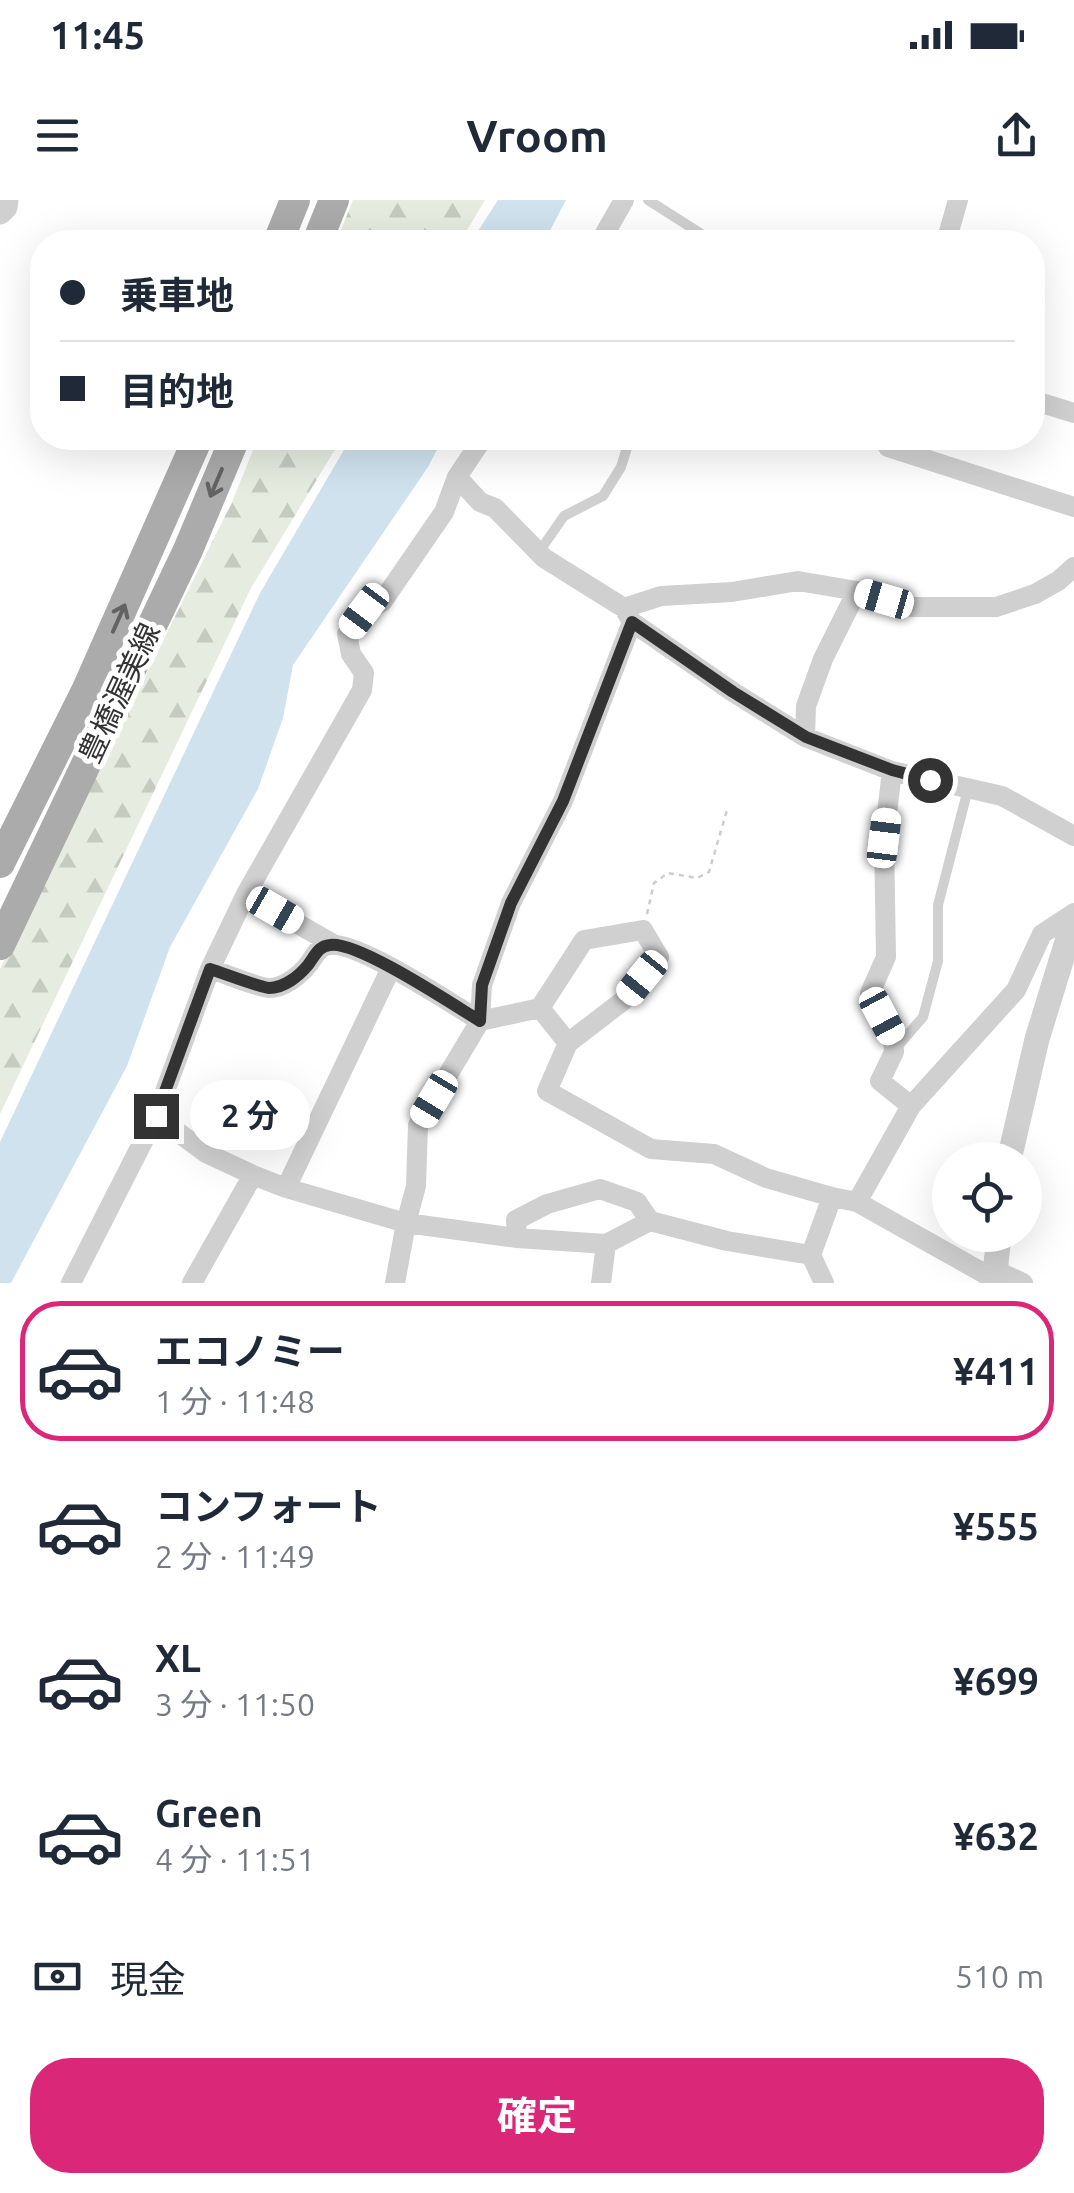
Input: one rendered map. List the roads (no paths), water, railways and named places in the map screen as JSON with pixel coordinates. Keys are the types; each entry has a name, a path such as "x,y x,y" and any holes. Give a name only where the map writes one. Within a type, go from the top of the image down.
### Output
{"main road":[{"path":"283,230 294,200"},
{"path":"322,230 334,200"},
{"name":"豊橋渥美線","path":"0,863 86,691 193,450"},
{"name":"豊橋渥美線","path":"0,945 198,528 230,450"}],"street":[{"path":"0,212 6,200"},
{"path":"607,230 624,200"},
{"path":"949,230 958,200"},
{"path":"1045,404 1074,413"},
{"path":"71,1283 156,1116 210,969 246,894 362,690 364,673 351,654 346,634 364,611 382,602 444,512 457,477 474,450"},
{"path":"897,450 1074,507"},
{"path":"457,477 538,552 733,692 806,737 892,770 1002,796 1074,836"},
{"path":"0,910 164,581 198,528"},
{"path":"396,1283 416,1186 418,1125 480,1021 482,985 511,903 563,801 628,615 661,596 732,592 798,581 857,591 911,607 996,607 1035,594 1074,567"},
{"path":"806,737 806,706 823,659 857,591"},
{"path":"892,770 884,838 886,957 870,993 893,1038 894,1052 880,1081 912,1106"},
{"path":"246,894 333,944 392,968 480,1021 540,1008 584,940 643,930 659,957 624,1000 568,1043 548,1090 651,1150 714,1154 766,1178 857,1202 995,1277 1023,1283"},
{"path":"857,1202 912,1106 1016,990 1042,934 1074,916"},
{"path":"1013,1142 1037,1039 1074,916"},
{"path":"210,969 270,988 290,982 320,948 333,944"},
{"path":"286,1188 392,968"},
{"path":"540,1008 568,1043"},
{"path":"156,1116 206,1153 253,1175 406,1224 606,1244 650,1220"},
{"path":"192,1283 253,1175"},
{"path":"517,1238 516,1220 547,1204 600,1189 637,1202 650,1220 727,1241 811,1255"},
{"path":"824,1283 811,1255 832,1197"},
{"path":"601,1283 606,1244"},
{"path":"995,1277 997,1252"}],"lane":[{"path":"648,200 695,230"},
{"path":"538,552 564,516 603,496 626,450"},
{"path":"894,1052 922,1017 928,998 938,961 938,904 968,788"}],"water":[{"path":"498,200 566,200 550,230 479,230"},
{"path":"344,450 437,450 293,665 283,718 258,789 170,947 127,1066 11,1283 0,1283 0,1142 260,593"}]}
